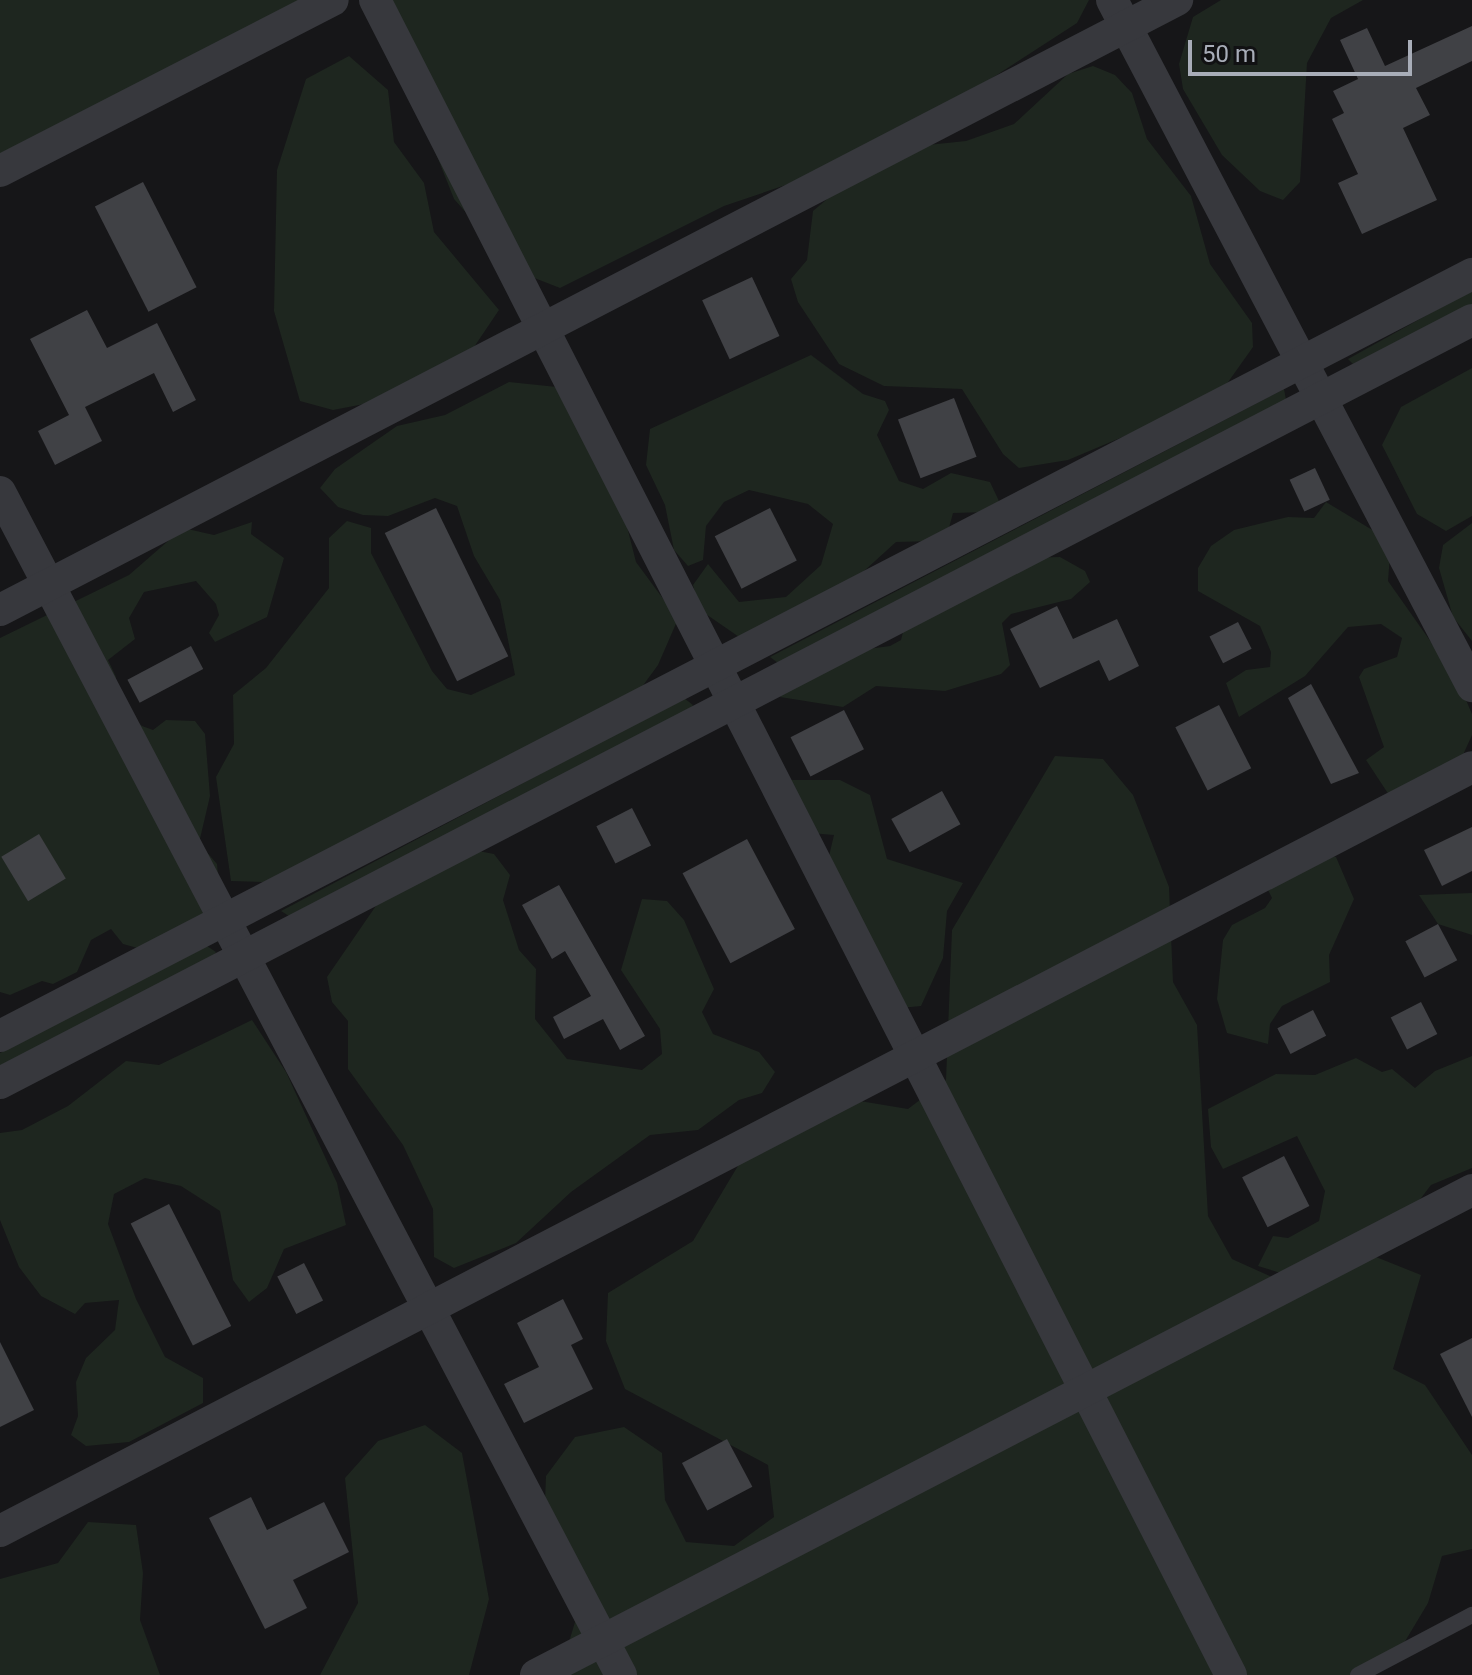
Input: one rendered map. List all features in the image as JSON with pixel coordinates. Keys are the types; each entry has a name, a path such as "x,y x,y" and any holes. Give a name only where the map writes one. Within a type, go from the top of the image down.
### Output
{"street":[{"path":"0,171 333,0"},
{"path":"375,0 1231,1675"},
{"path":"0,610 542,327 1119,13 1177,0"},
{"path":"1119,13 1472,686"},
{"path":"0,1036 1472,274"},
{"path":"0,1083 1472,320"},
{"path":"0,492 621,1675"},
{"path":"0,1531 1472,767"},
{"path":"536,1675 1472,1190"}],"lane":[{"path":"1358,1675 1472,1615"}],"shaded area":[{"path":"0,0 303,0 0,173"},
{"path":"375,0 1089,0 1077,23 952,104 821,173 724,206 560,288 519,272 454,199"},
{"path":"1221,0 1363,0 1331,18 1307,63 1300,182 1283,200 1260,191 1222,155 1183,89 1179,64 1193,17"},
{"path":"349,56 388,90 394,142 424,183 434,232 499,310 472,350 385,400 333,410 300,401 274,311 277,170 306,79"},
{"path":"1093,66 1115,75 1132,93 1147,139 1191,196 1210,264 1252,323 1253,347 1226,385 1184,411 1068,460 1019,468 1003,454 962,389 884,386 839,364 798,302 791,279 807,260 813,211 832,195 918,146 966,141 1014,124 1068,74"},
{"path":"1472,290 1472,304 1353,364 1348,359"},
{"path":"811,355 863,394 885,401 889,410 877,435 899,481 923,489 951,473 990,482 999,501 989,512 953,513 947,535 933,541 896,542 842,591 742,639 700,610 693,585 708,564 739,602 786,597 821,565 833,524 808,504 749,490 724,502 706,526 703,560 688,566 674,550 665,505 646,465 650,429"},
{"path":"1472,368 1472,516 1446,531 1417,514 1382,445 1401,407"},
{"path":"509,382 557,387 618,491 636,562 678,619 658,665 636,695 295,883 231,881 216,777 234,744 233,695 266,668 329,588 329,538 347,521 371,528 371,553 432,671 447,689 471,695 515,675 500,600 474,556 457,506 435,498 388,516 363,515 338,507 320,488 335,469 397,426 445,415"},
{"path":"1284,389 1286,400 778,663 770,657"},
{"path":"1326,502 1379,534 1390,555 1388,581 1457,679 1472,714 1472,735 1462,757 1389,795 1366,760 1384,747 1359,677 1364,669 1397,657 1402,638 1381,624 1348,627 1305,676 1239,717 1226,683 1246,670 1270,667 1271,652 1260,626 1198,591 1198,568 1211,546 1234,530 1288,517 1314,518"},
{"path":"252,522 251,534 284,558 267,617 215,642 209,633 219,615 216,604 196,581 144,592 129,618 135,639 108,660 116,677 113,700 142,726 153,730 166,720 195,721 205,734 210,796 199,843 217,864 222,918 141,949 123,944 111,929 91,940 77,972 53,984 42,981 10,995 0,992 0,638 129,575 183,528 214,535"},
{"path":"1472,523 1472,641 1453,617 1439,568 1443,545"},
{"path":"1060,557 1085,571 1090,582 1071,599 1011,614 1002,623 1010,665 1001,674 945,691 876,686 843,707 780,697 818,656 890,646 901,640 907,616 1025,558"},
{"path":"684,698 693,705 690,710 289,916 281,911"},
{"path":"1055,756 1103,759 1133,795 1169,887 1173,982 1197,1025 1208,1216 1232,1259 1274,1278 1287,1275 1258,1266 1273,1236 1288,1238 1319,1221 1325,1191 1297,1136 1223,1169 1211,1147 1208,1109 1276,1074 1315,1075 1356,1058 1382,1072 1392,1069 1415,1088 1435,1071 1472,1056 1472,1168 1431,1185 1376,1257 1421,1275 1393,1369 1425,1385 1472,1455 1472,1549 1442,1556 1428,1603 1404,1643 1357,1675 559,1675 575,1622 544,1526 546,1476 575,1437 624,1427 662,1453 665,1500 686,1542 734,1546 774,1517 768,1465 625,1389 606,1341 608,1293 693,1241 769,1114 812,1093 908,1109 946,1080 952,930"},
{"path":"784,780 840,780 870,795 887,859 963,883 947,911 943,958 921,1006 901,1008 825,873 834,835 810,833"},
{"path":"468,849 494,854 510,875 503,900 519,950 536,969 535,1019 567,1059 642,1070 662,1054 660,1029 621,970 642,899 667,901 684,920 714,989 702,1012 713,1034 759,1052 775,1072 762,1093 739,1100 698,1130 650,1135 571,1192 516,1243 454,1268 434,1257 433,1209 403,1145 348,1069 348,1021 332,1002 327,977 382,897"},
{"path":"1318,852 1336,857 1354,899 1329,955 1330,982 1282,1006 1270,1024 1268,1044 1227,1033 1217,999 1223,940 1232,925 1265,908 1272,898 1264,882"},
{"path":"1472,893 1472,935 1438,924 1419,895"},
{"path":"207,946 216,952 213,957 0,1066 0,1053"},
{"path":"252,1020 286,1072 337,1183 346,1225 284,1249 267,1288 249,1302 233,1280 220,1211 181,1186 145,1178 114,1194 108,1224 136,1299 165,1357 203,1378 203,1403 129,1442 86,1446 71,1435 78,1416 76,1382 86,1358 115,1330 119,1300 85,1303 75,1314 41,1296 19,1267 0,1220 0,1133 22,1130 68,1106 126,1061 159,1065"},
{"path":"425,1425 462,1453 489,1599 469,1675 320,1675 358,1603 345,1478 378,1441"},
{"path":"88,1522 136,1525 143,1573 140,1620 160,1675 0,1675 0,1579 58,1563"}],"building":[{"path":"1472,26 1472,61 1416,88 1430,115 1403,128 1437,200 1362,234 1338,183 1358,174 1332,119 1344,113 1333,91 1358,79 1340,40 1367,28 1385,66"},
{"path":"143,182 197,287 148,312 95,207"},
{"path":"752,277 779,336 730,359 702,300"},
{"path":"87,310 107,348 157,323 196,400 173,412 154,373 85,407 102,441 55,465 38,431 69,415 30,339"},
{"path":"954,398 977,457 921,478 898,420"},
{"path":"1315,468 1330,500 1304,512 1290,480"},
{"path":"436,508 508,656 457,681 385,533"},
{"path":"770,508 797,561 742,589 715,536"},
{"path":"1057,606 1073,639 1117,619 1139,666 1109,681 1099,660 1040,688 1010,629"},
{"path":"1238,622 1252,649 1223,663 1209,637"},
{"path":"191,646 203,669 140,703 127,680"},
{"path":"1311,684 1359,773 1331,784 1288,698"},
{"path":"1219,705 1251,768 1208,791 1175,727"},
{"path":"844,710 864,749 811,776 791,737"},
{"path":"942,791 960,824 910,852 891,819"},
{"path":"632,808 651,845 615,864 596,826"},
{"path":"1472,827 1472,871 1442,886 1424,850"},
{"path":"39,834 66,879 28,901 1,857"},
{"path":"747,839 795,929 730,963 683,873"},
{"path":"559,885 645,1036 620,1050 603,1019 564,1039 553,1017 591,996 565,951 552,959 522,905"},
{"path":"1438,924 1457,960 1425,978 1405,941"},
{"path":"1421,1002 1437,1034 1407,1050 1391,1017"},
{"path":"1313,1010 1326,1036 1291,1054 1277,1028"},
{"path":"1284,1156 1309,1206 1268,1227 1242,1177"},
{"path":"169,1204 231,1326 193,1346 131,1224"},
{"path":"304,1263 323,1300 296,1314 277,1277"},
{"path":"563,1299 583,1339 571,1345 593,1389 524,1423 504,1384 539,1367 517,1323"},
{"path":"1472,1338 1472,1417 1440,1354"},
{"path":"0,1342 34,1410 0,1427"},
{"path":"727,1439 752,1487 707,1511 682,1463"},
{"path":"251,1497 267,1530 324,1502 349,1552 293,1580 307,1608 265,1629 209,1518"}]}
